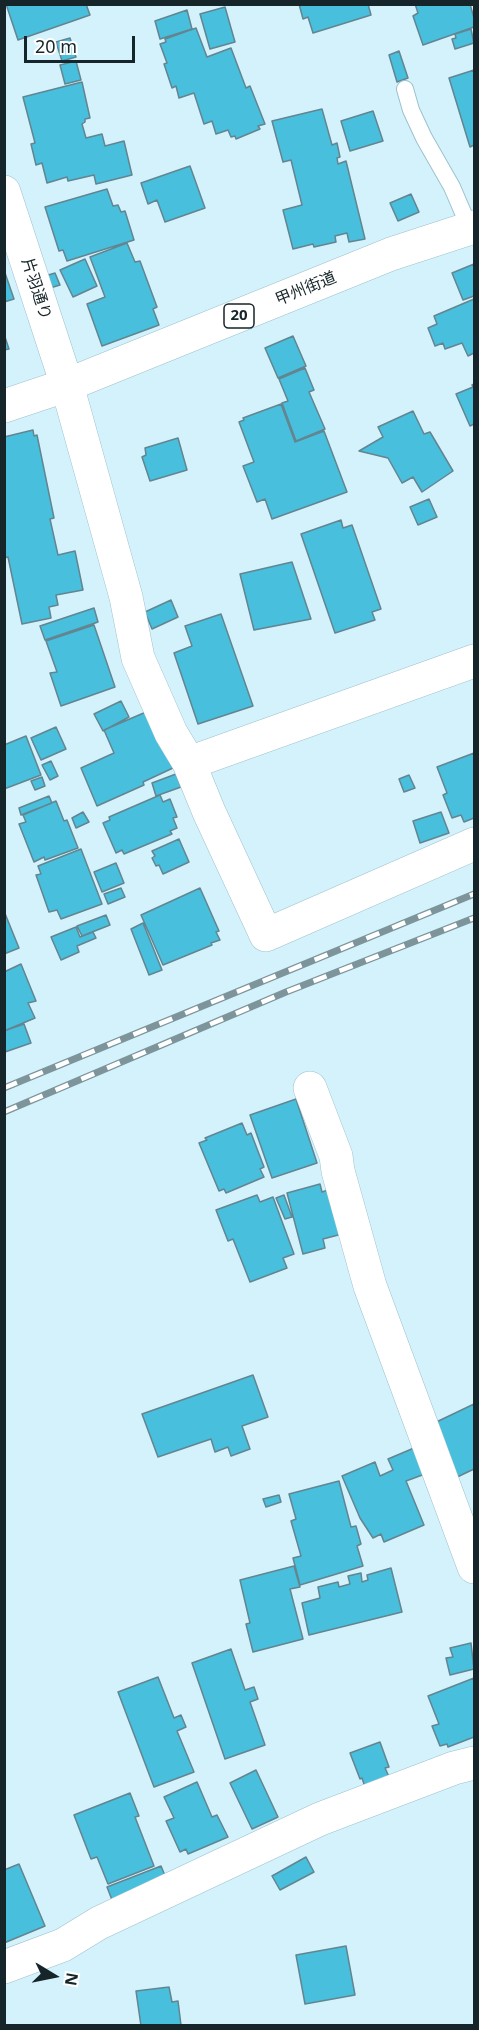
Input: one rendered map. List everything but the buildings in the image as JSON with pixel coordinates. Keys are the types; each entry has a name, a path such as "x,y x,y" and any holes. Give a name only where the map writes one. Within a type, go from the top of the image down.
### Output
{"main road":[{"name":"片羽通り","path":"4,192 67,385 126,597 138,658 171,733 189,763 266,935 474,844"},
{"name":"甲州街道","path":"4,406 67,385 391,254 472,228"},
{"path":"189,763 474,662"},
{"path":"309,1088 336,1156 338,1171 370,1286 474,1567"},
{"path":"4,1967 63,1945 99,1923 320,1819 454,1768 474,1763"}],"lane":[{"path":"405,89 420,129 472,228"}],"railway":[{"path":"4,1088 474,894"},
{"path":"4,1112 286,992 474,918"}]}
